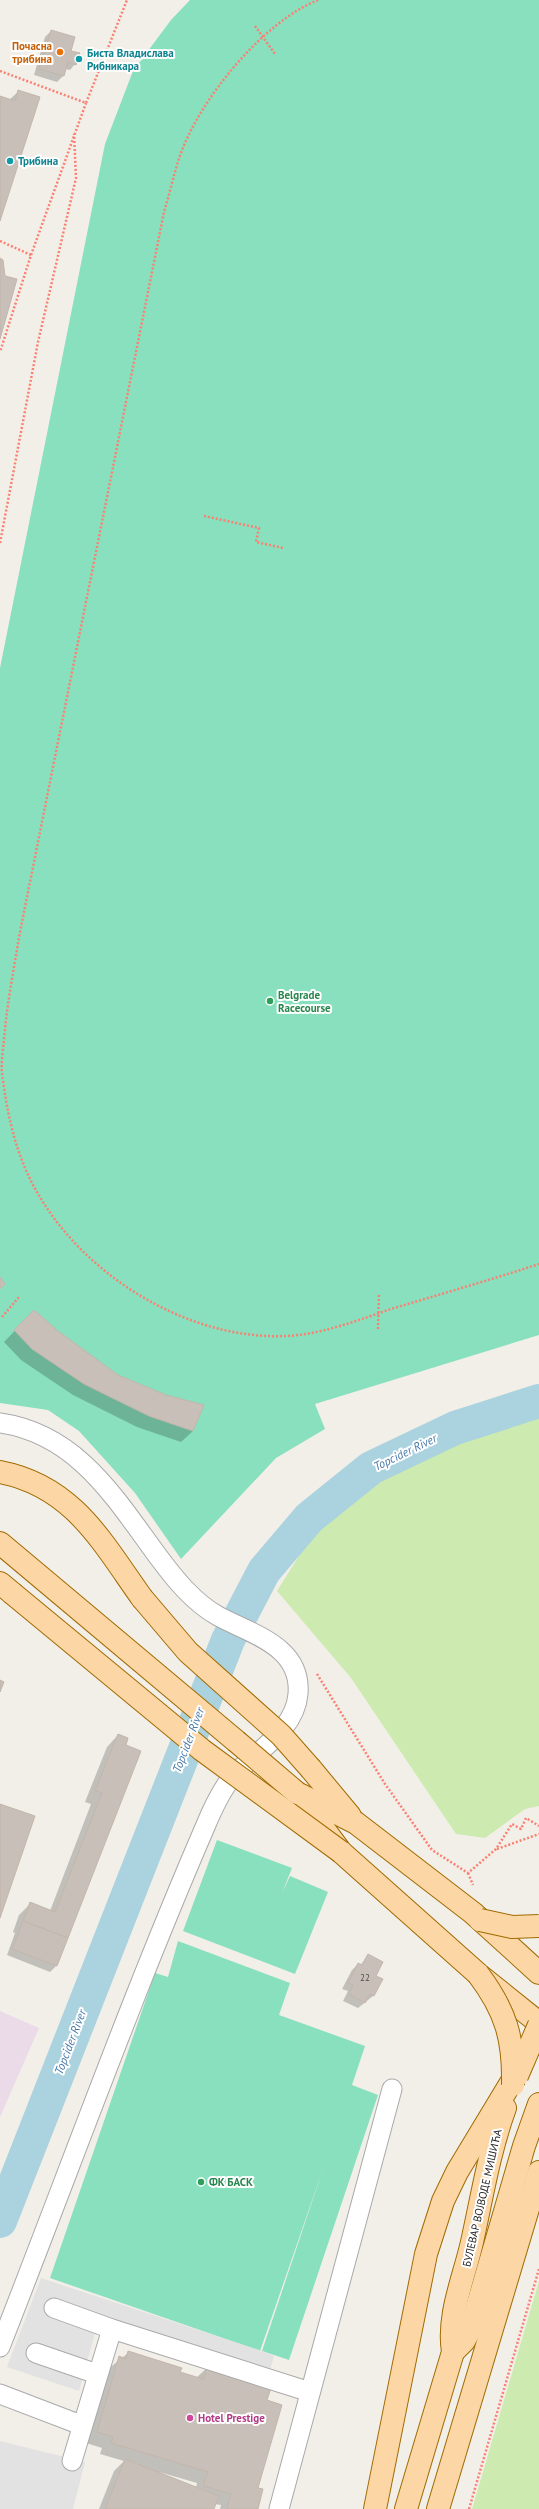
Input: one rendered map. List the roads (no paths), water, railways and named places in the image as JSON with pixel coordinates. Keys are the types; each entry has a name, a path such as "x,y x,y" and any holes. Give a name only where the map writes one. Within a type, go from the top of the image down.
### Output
{"main road":[{"path":"0,1472 27,1479 55,1493 90,1524 161,1622 188,1652 281,1735 356,1823"},
{"path":"0,1543 297,1793 356,1823 480,1920 539,1973"},
{"path":"6,1588 202,1750 341,1852 478,1974 539,2024"},
{"path":"297,1793 341,1852"},
{"path":"480,1920 512,1927 539,1926"},
{"path":"478,1974 498,2002 506,2021 512,2051 513,2085"},
{"name":"БУЛЕВАР ВОЈВОДЕ МИШИЋА","path":"454,2352 451,2335 452,2321 492,2147 513,2085 539,2024"},
{"path":"375,2509 425,2261 435,2223 446,2195 473,2144 539,2038"},
{"name":"БУЛЕВАР ВОЈВОДЕ МИШИЋА","path":"406,2509 454,2352 464,2341 471,2328 524,2146 539,2104"},
{"path":"438,2509 539,2172"}],"lane":[{"path":"0,1423 25,1428 45,1436 60,1444 83,1462 124,1511 180,1584 216,1615 262,1637 278,1648 294,1666 298,1681 296,1708 290,1721 231,1779 216,1801 163,1928 0,2347"},
{"path":"279,2509 392,2089"},
{"path":"54,2308 112,2329 310,2392"},
{"path":"72,2462 97,2374 112,2329"},
{"path":"36,2353 97,2374"},
{"path":"0,2394 82,2425"}],"waterway":[{"name":"Topcider River","path":"0,2221 228,1640 264,1571 309,1518 371,1468 455,1428 539,1401"}],"place":[{"name":"Почасна трибина","path":"60,52"},
{"name":"Биста Владислава Рибникара","path":"79,59"},
{"name":"Трибина","path":"10,161"},
{"name":"Belgrade Racecourse","path":"270,1001"},
{"name":"ФК БАСК","path":"201,2182"},
{"name":"Hotel Prestige","path":"190,2418"}]}
